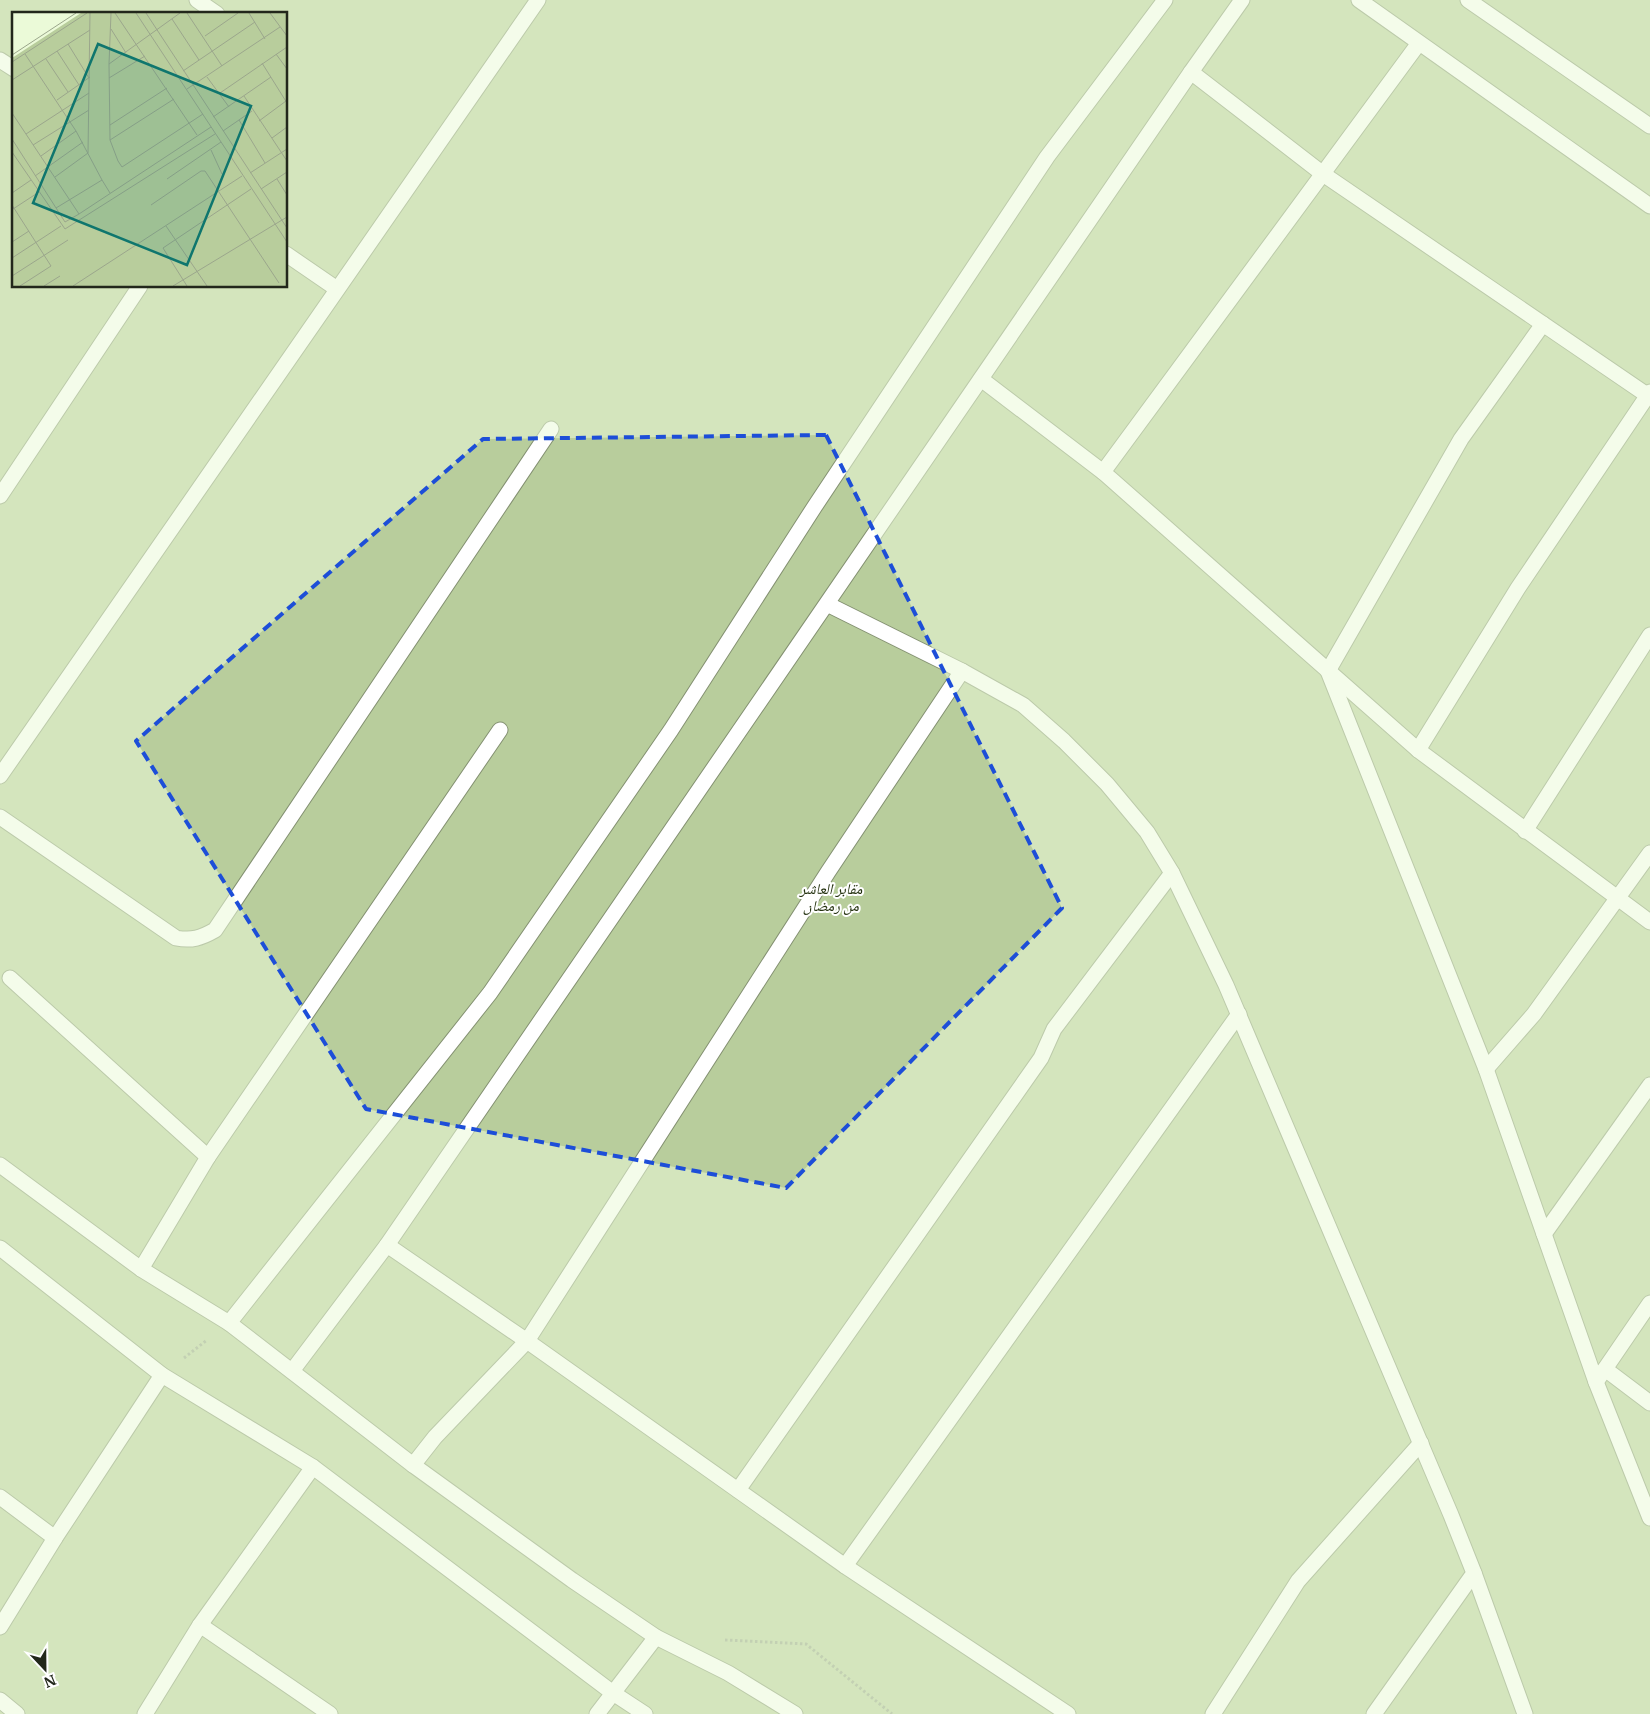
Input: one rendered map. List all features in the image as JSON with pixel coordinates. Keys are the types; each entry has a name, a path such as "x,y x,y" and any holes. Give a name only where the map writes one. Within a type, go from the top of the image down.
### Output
{"lane":[{"path":"197,0 214,12"},
{"path":"0,776 538,0"},
{"path":"229,1323 490,993 671,730 815,506 1047,158 1165,0"},
{"path":"292,1371 387,1245 1242,0"},
{"path":"1359,0 1650,206"},
{"path":"1468,0 1648,119"},
{"path":"1104,472 1419,43"},
{"path":"0,60 12,68"},
{"path":"1191,72 1323,174 1649,395 1518,588 1418,750"},
{"path":"288,255 337,289"},
{"path":"0,496 139,288"},
{"path":"1328,671 1461,439 1543,324"},
{"path":"981,379 1104,472 1418,750 1617,900 1650,922"},
{"path":"0,817 176,938 190,941 203,937 215,930 551,429"},
{"path":"827,604 962,670 1023,705 1064,741 1107,784 1147,832 1172,873 1239,1014 1421,1443 1474,1573 1525,1714"},
{"path":"1525,831 1650,635"},
{"path":"413,1465 435,1437 527,1341 828,872 962,670"},
{"path":"1328,671 1486,1069 1596,1382 1650,1518"},
{"path":"141,1269 208,1157 500,730"},
{"path":"1486,1069 1534,1014 1650,853"},
{"path":"738,1490 1041,1058 1054,1029 1172,873"},
{"path":"10,978 208,1157"},
{"path":"845,1566 1239,1014"},
{"path":"1544,1234 1650,1085"},
{"path":"0,1165 141,1269 229,1323 413,1465 572,1580 656,1637 728,1673 795,1714"},
{"path":"387,1245 527,1341 845,1566 1068,1714"},
{"path":"0,1248 162,1375 313,1467 613,1693 645,1714"},
{"path":"1596,1382 1650,1303"},
{"path":"1605,1369 1650,1403"},
{"path":"0,1626 55,1538 162,1375"},
{"path":"1213,1714 1298,1580 1421,1443"},
{"path":"145,1714 200,1624 313,1467"},
{"path":"0,1497 55,1538"},
{"path":"1374,1714 1474,1573"},
{"path":"200,1624 330,1714"},
{"path":"598,1714 656,1637"},
{"path":"0,1700 17,1714"}],"path":[{"path":"162,1375 229,1323"},
{"path":"722,1640 806,1644 892,1714"}],"highlighted area":[{"path":"826,435 1062,908 786,1188 366,1109 136,741 483,439"}],"green space":[{"name":"مقابر العاشر من رمضان","path":"0,0 1650,0 1650,1714 0,1714"}]}
